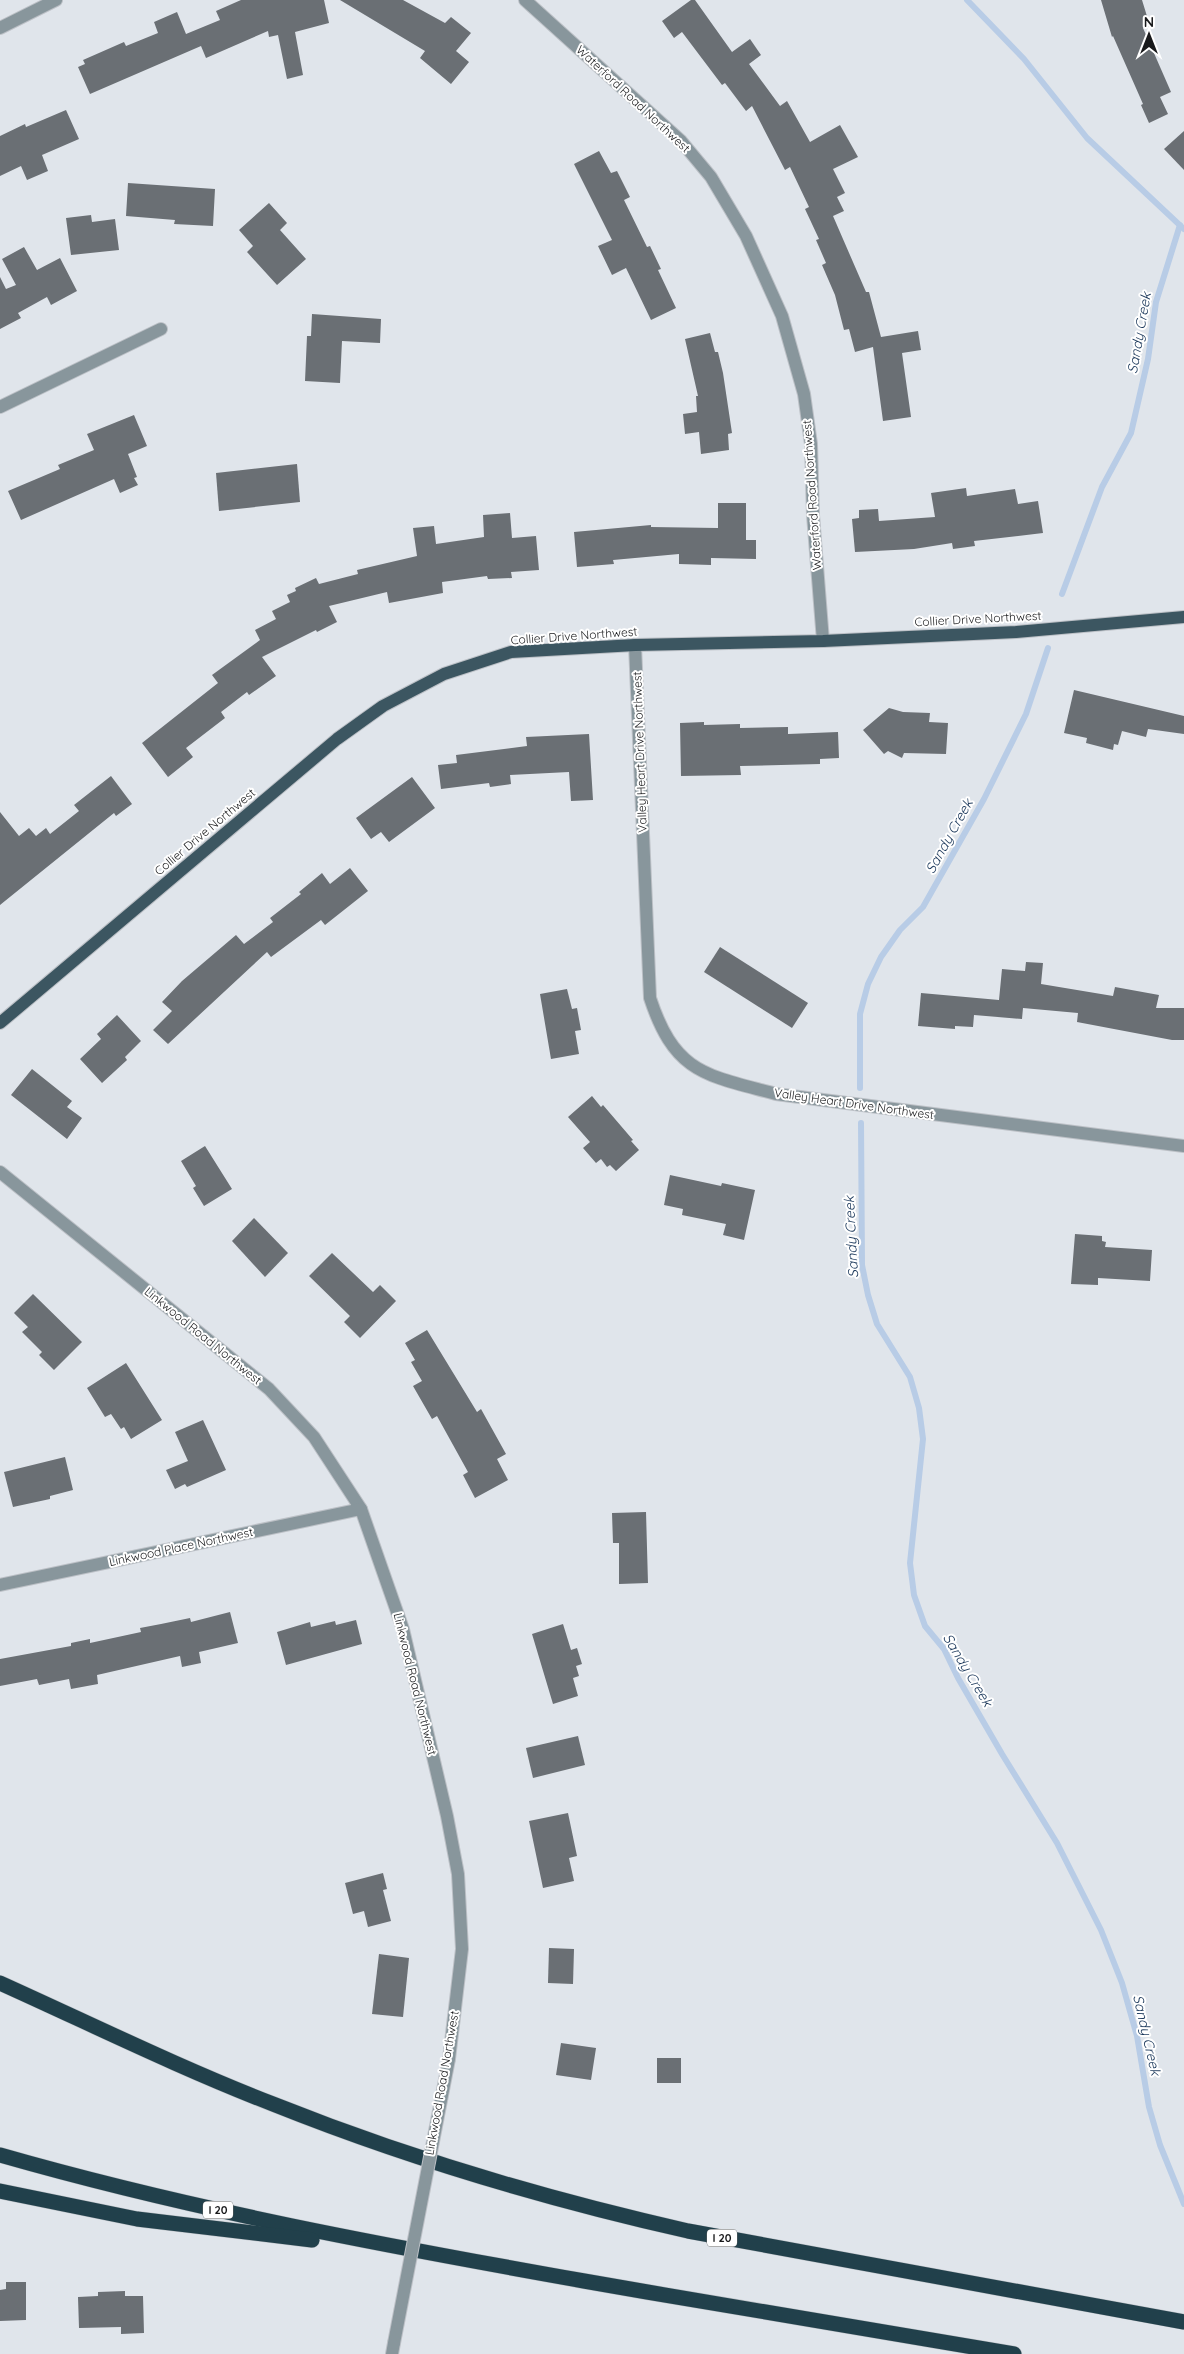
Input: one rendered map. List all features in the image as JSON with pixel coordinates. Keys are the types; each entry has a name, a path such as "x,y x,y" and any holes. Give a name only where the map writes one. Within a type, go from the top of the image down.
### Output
{"highway":[{"name":"I 20","path":"0,1978 59,2009 164,2059 273,2104 421,2158 543,2196 766,2247 1184,2322"},
{"path":"0,1983 59,2009"},
{"name":"I 20","path":"0,2155 209,2208 326,2234 1014,2354"},
{"path":"0,2191 137,2219 438,2255"}],"main road":[{"name":"Collier Drive Northwest","path":"0,1023 337,739 383,706 444,674 511,652 635,645 823,641 1016,632 1184,617"}],"street":[{"path":"0,28 56,0"},
{"name":"Waterford Road Northwest","path":"525,0 681,141 711,177 746,236 782,316 804,394 811,444 813,516 823,641"},
{"path":"0,408 161,330"},
{"name":"Valley Heart Drive Northwest","path":"635,645 650,998 659,1024 674,1048 687,1063 714,1077 776,1094 1184,1146"},
{"name":"Linkwood Road Northwest","path":"0,1172 269,1389 314,1436 361,1508 403,1629 448,1816 458,1874 462,1949 449,2059 393,2348"},
{"name":"Linkwood Place Northwest","path":"0,1585 361,1508"}],"building":[{"path":"241,0 324,0 329,23 295,32 303,75 287,79 278,35 269,37 268,31 206,58 201,46 90,94 78,67 85,64 83,60 124,42 126,46 158,33 154,22 177,12 186,34 220,20 216,11"},
{"path":"340,0 403,0 445,23 451,17 471,33 456,51 469,62 451,84 420,58 425,51"},
{"path":"691,0 695,0 732,52 750,39 761,55 749,64 780,106 787,101 810,142 840,125 858,157 833,169 845,193 837,197 844,211 833,216 866,292 869,292 881,337 918,331 921,350 902,353 911,417 883,421 873,347 855,352 849,329 844,330 835,295 822,265 826,263 816,240 819,239 805,209 809,207 790,167 785,170 752,106 746,111 725,83 722,85 682,32 674,38 662,21"},
{"path":"1101,0 1142,0 1150,26 1143,28 1171,92 1160,97 1168,114 1149,123 1141,105 1143,104 1112,37"},
{"path":"66,110 79,139 42,155 48,171 27,180 21,166 0,176 0,136 25,124 26,127"},
{"path":"1184,131 1184,170 1164,149"},
{"path":"599,151 611,173 617,171 630,197 624,200 647,247 650,246 661,269 658,270 676,308 651,320 626,268 612,275 598,246 612,240 574,164"},
{"path":"128,183 215,189 213,226 174,224 175,220 126,216"},
{"path":"269,203 287,223 280,230 306,259 277,285 247,252 253,246 239,230"},
{"path":"91,215 92,222 115,219 119,250 71,255 66,218"},
{"path":"24,247 37,270 60,258 77,291 51,305 47,297 18,313 21,318 0,329 0,277 6,289 16,285 2,259"},
{"path":"312,314 381,319 380,343 342,341 340,383 305,381 307,336 311,336"},
{"path":"710,333 715,352 718,352 723,373 732,433 728,434 729,450 701,454 699,432 685,434 683,414 697,412 696,396 698,396 685,339"},
{"path":"134,415 147,446 128,454 137,477 134,478 138,485 120,493 114,479 21,520 8,491 60,469 58,465 94,450 87,434"},
{"path":"297,464 300,502 219,511 216,473"},
{"path":"966,488 967,496 1015,489 1018,504 1038,501 1043,533 974,541 975,546 953,549 952,543 914,549 855,552 852,519 859,518 859,510 878,509 879,521 935,517 931,493"},
{"path":"718,503 746,503 746,540 756,540 756,559 711,558 711,565 679,564 679,554 613,560 614,564 577,567 574,532 651,525 651,527 718,528"},
{"path":"510,513 512,538 536,536 539,570 511,572 512,578 488,579 487,576 442,582 443,593 389,603 387,592 329,606 337,622 317,632 316,630 262,657 276,676 249,695 247,692 221,712 225,718 186,748 193,757 168,777 142,743 218,683 212,675 260,640 255,630 276,619 272,611 290,602 287,595 296,591 295,588 316,578 319,584 358,574 357,570 417,556 413,528 434,526 436,544 484,537 483,515"},
{"path":"1074,690 1184,716 1184,734 1148,729 1146,737 1122,731 1118,745 1114,744 1113,750 1086,743 1087,738 1064,733"},
{"path":"889,708 903,712 930,713 929,722 948,723 946,754 904,753 902,758 888,751 884,754 863,730"},
{"path":"704,722 704,725 740,724 740,728 788,727 788,734 838,732 839,758 820,759 820,764 740,766 741,775 681,776 680,723"},
{"path":"589,734 593,800 571,801 569,772 510,775 511,784 490,787 489,783 441,789 438,765 457,763 456,755 527,746 526,737"},
{"path":"111,776 132,804 116,816 114,813 0,905 0,812 19,836 29,828 36,836 46,828 50,834 79,811 74,805"},
{"path":"412,777 435,808 389,842 381,832 371,839 356,818"},
{"path":"350,868 368,891 325,925 321,920 271,957 267,952 168,1044 153,1030 172,1011 162,1002 182,981 236,935 244,944 273,922 270,918 301,894 299,892 322,873 330,884"},
{"path":"720,947 808,1003 792,1028 704,972"},
{"path":"1026,962 1043,963 1041,984 1113,996 1115,987 1159,995 1156,1008 1184,1008 1184,1040 1172,1040 1077,1022 1078,1013 1023,1008 1022,1019 974,1015 973,1027 955,1026 955,1029 918,1026 921,993 999,1000 1002,969 1025,971"},
{"path":"567,989 572,1009 577,1008 581,1030 575,1031 579,1054 551,1059 540,994"},
{"path":"117,1015 141,1041 125,1057 127,1060 102,1083 80,1059 101,1039 97,1034"},
{"path":"32,1069 72,1101 67,1107 82,1118 67,1139 11,1095"},
{"path":"592,1096 601,1107 603,1105 633,1140 631,1141 639,1150 616,1171 610,1165 607,1167 601,1159 596,1163 583,1148 590,1142 568,1117"},
{"path":"205,1146 232,1189 204,1206 193,1188 196,1186 181,1161"},
{"path":"670,1175 721,1186 722,1183 755,1190 744,1240 723,1235 726,1224 682,1215 683,1209 664,1205"},
{"path":"254,1218 288,1253 265,1277 232,1241"},
{"path":"1075,1234 1102,1236 1102,1241 1106,1242 1105,1247 1152,1250 1150,1281 1098,1278 1098,1285 1071,1284"},
{"path":"332,1253 373,1292 380,1285 396,1301 360,1338 344,1322 350,1316 309,1276"},
{"path":"33,1294 82,1342 54,1370 39,1355 42,1352 22,1332 28,1327 14,1313"},
{"path":"427,1330 477,1412 481,1409 506,1454 497,1459 508,1480 475,1498 463,1475 468,1472 437,1416 432,1419 413,1386 422,1381 411,1362 415,1360 405,1343"},
{"path":"126,1363 162,1420 131,1439 124,1427 121,1429 111,1414 105,1417 87,1388"},
{"path":"203,1420 226,1470 187,1487 185,1484 175,1489 166,1470 188,1461 175,1432"},
{"path":"65,1457 73,1490 50,1496 50,1499 13,1507 4,1472"},
{"path":"646,1512 648,1583 619,1584 619,1543 613,1543 612,1513"},
{"path":"230,1612 238,1643 199,1652 201,1663 182,1667 180,1656 97,1675 98,1684 71,1689 69,1679 39,1685 37,1679 0,1686 0,1659 71,1646 71,1643 90,1639 90,1643 141,1632 140,1628 190,1618 191,1622"},
{"path":"356,1620 362,1644 286,1665 277,1632 310,1622 311,1627 335,1621 336,1625"},
{"path":"563,1624 571,1650 577,1648 582,1664 576,1666 579,1676 573,1678 578,1696 553,1704 532,1634"},
{"path":"578,1736 585,1765 533,1778 526,1748"},
{"path":"568,1813 577,1856 569,1858 574,1881 543,1888 529,1821"},
{"path":"383,1873 387,1889 383,1890 391,1921 368,1927 364,1911 353,1914 345,1883"},
{"path":"549,1948 574,1949 573,1984 548,1983"},
{"path":"379,1954 409,1958 403,2017 372,2014"},
{"path":"561,2043 596,2048 591,2080 556,2075"},
{"path":"657,2058 681,2058 681,2083 657,2083"},
{"path":"6,2282 26,2282 26,2320 0,2321 0,2290 6,2289"},
{"path":"125,2291 125,2296 143,2296 144,2333 121,2334 121,2327 79,2328 78,2297 98,2296 98,2292"}],"waterway":[{"name":"Sandy Creek","path":"967,0 1024,59 1087,138 1184,229"},
{"name":"Sandy Creek","path":"1062,594 1102,487 1131,433 1148,359 1156,302 1180,225"},
{"name":"Sandy Creek","path":"860,1088 860,1014 868,984 881,957 900,930 923,907 984,799 1026,714 1048,648"},
{"name":"Sandy Creek","path":"861,1123 862,1265 868,1295 877,1324 910,1377 919,1408 923,1439 910,1563 914,1595 925,1626 944,1649 958,1678 1002,1754 1057,1843 1101,1930 1122,1983 1137,2036 1149,2107 1160,2145 1184,2204"}]}
